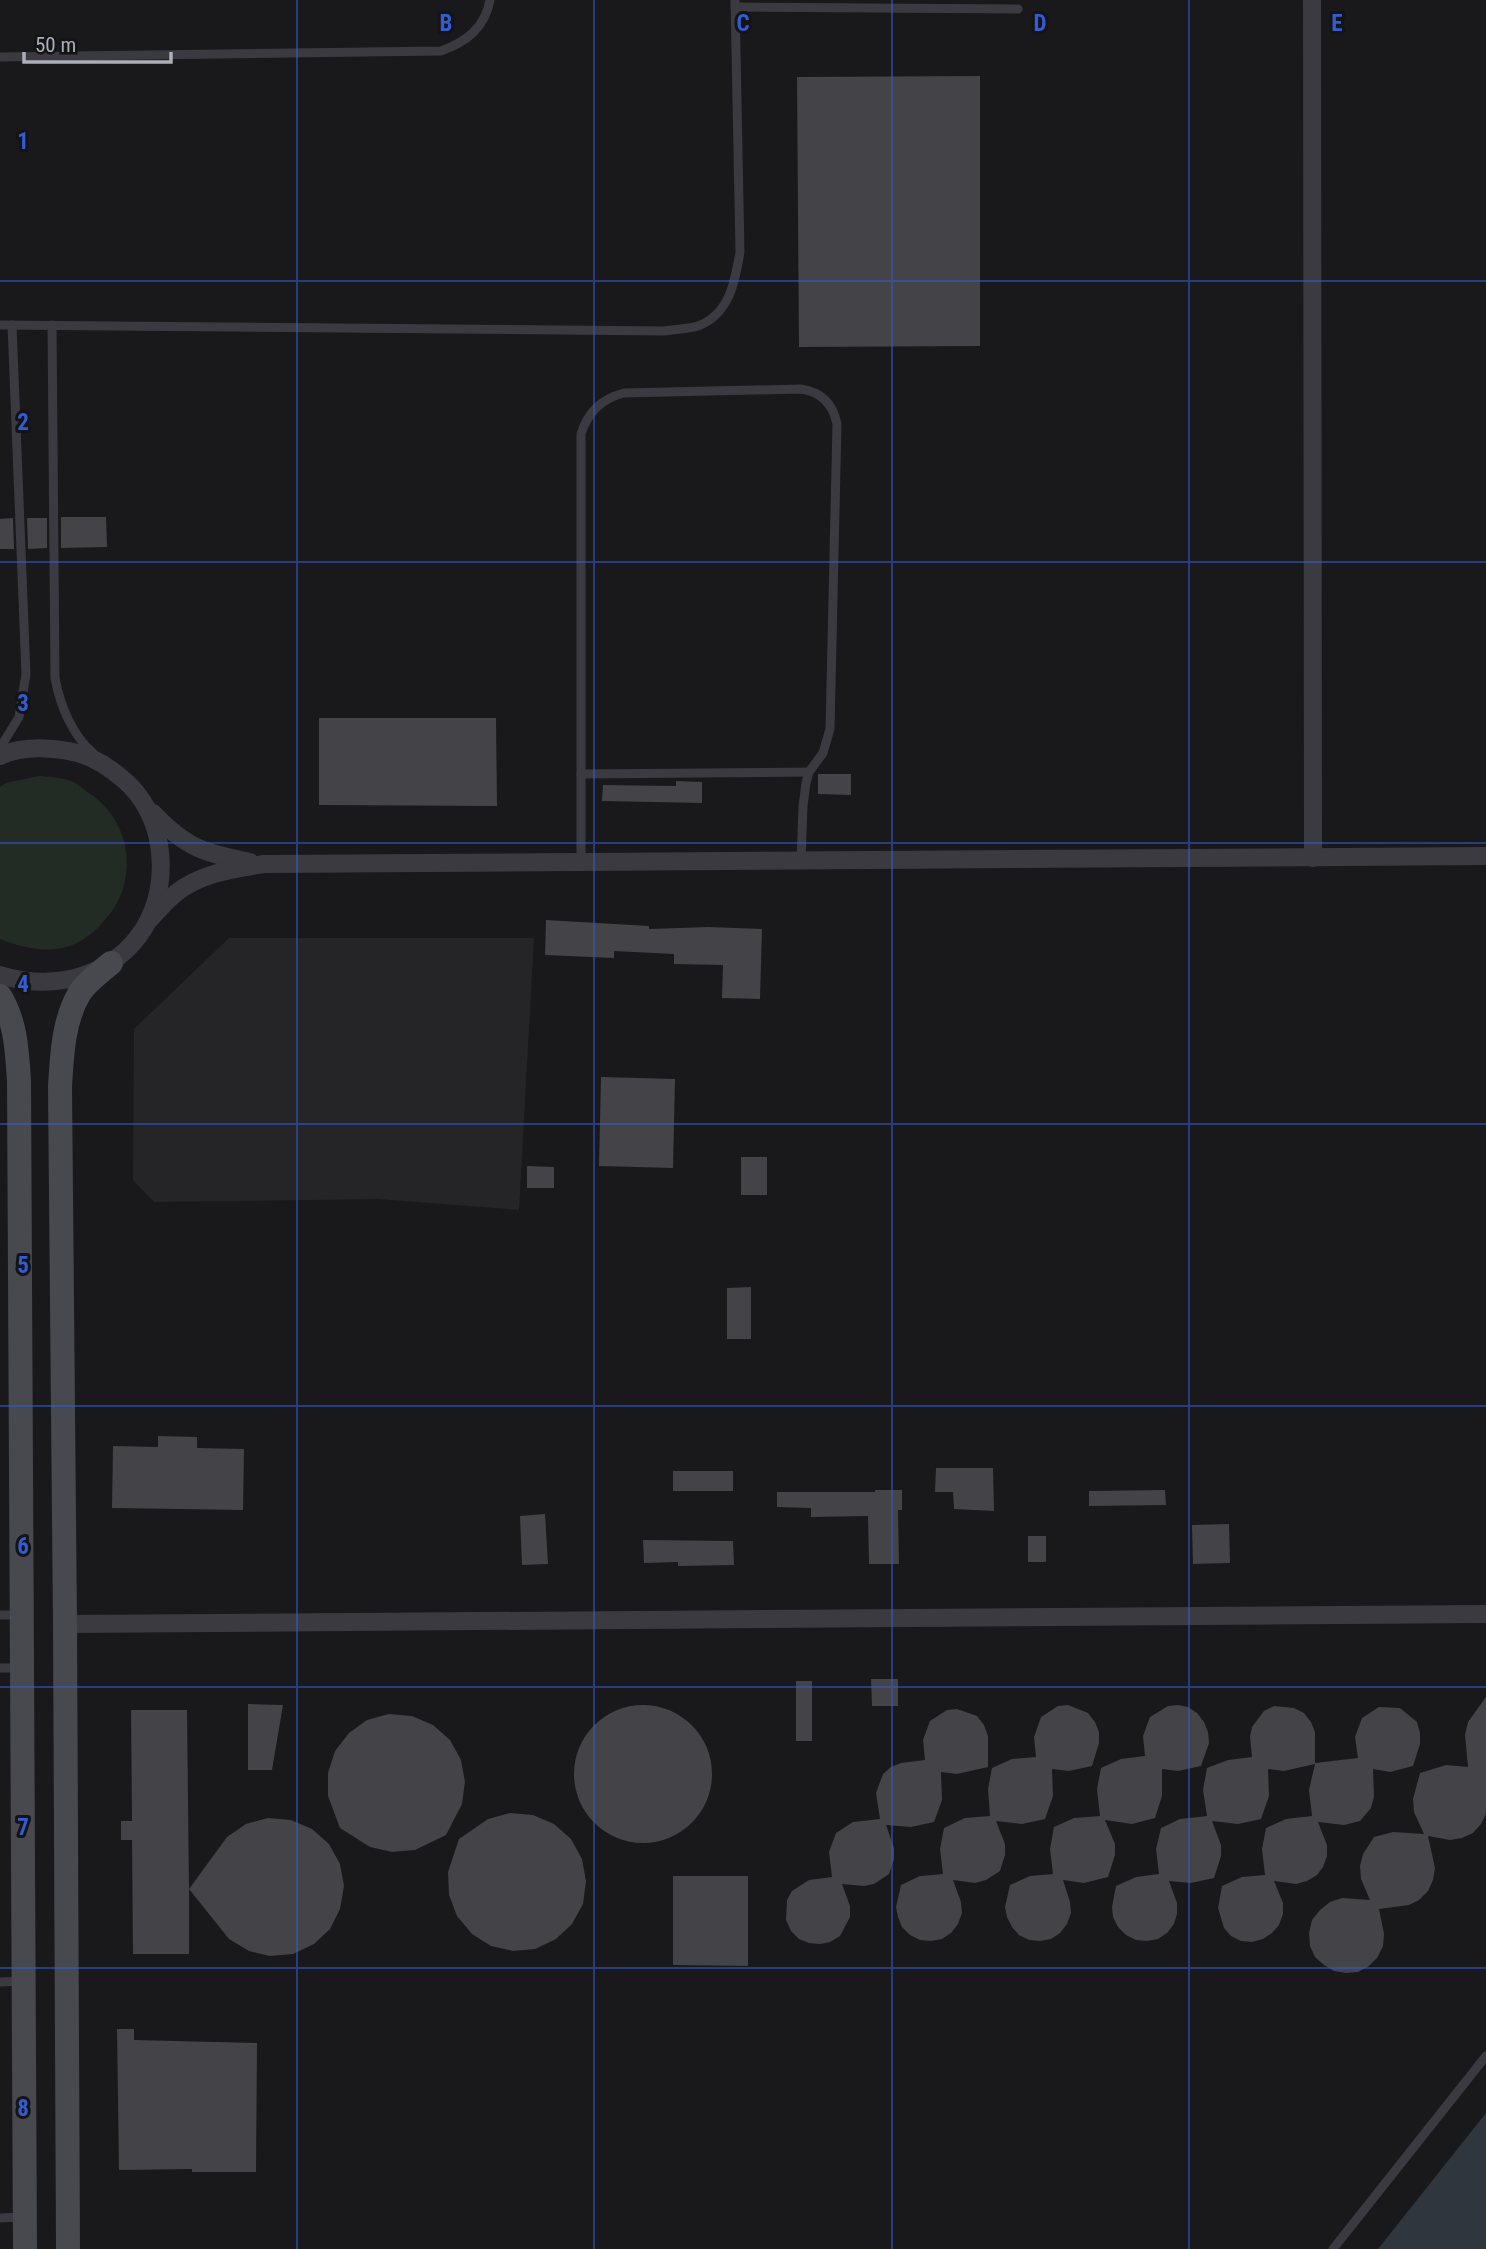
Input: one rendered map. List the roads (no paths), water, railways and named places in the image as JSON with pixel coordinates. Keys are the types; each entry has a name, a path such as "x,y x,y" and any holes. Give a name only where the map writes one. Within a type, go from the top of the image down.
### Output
{"street":[{"path":"1312,0 1313,858"},
{"path":"0,756 9,752 45,747 81,753 113,770 130,785 175,836 195,848 264,864"},
{"path":"144,803 157,831 162,861 159,891 149,920"},
{"path":"68,2249 60,1087 62,1046 69,1018 80,992 133,944 149,920 176,893 199,879 264,864 1486,856"},
{"path":"0,975 39,984 77,979 111,962"},
{"path":"0,996 8,1009 17,1043 19,1081 11,1615 12,1981 25,2249"},
{"path":"65,1625 1486,1614"}],"lane":[{"path":"0,57 441,51 461,44 477,30 488,11 489,0"},
{"path":"0,325 666,331 699,326 718,312 734,289 740,252 735,3 1018,9"},
{"path":"0,748 19,718 26,674 12,325"},
{"path":"52,325 55,678 60,702 71,723 89,749 113,770"},
{"path":"581,863 581,435 590,414 605,400 624,393 801,389 825,399 835,414 837,424 831,717 828,741 809,772 803,806 801,862"},
{"path":"581,774 809,772"},
{"path":"1333,2249 1486,2056"},
{"path":"0,2218 25,2217"}]}
